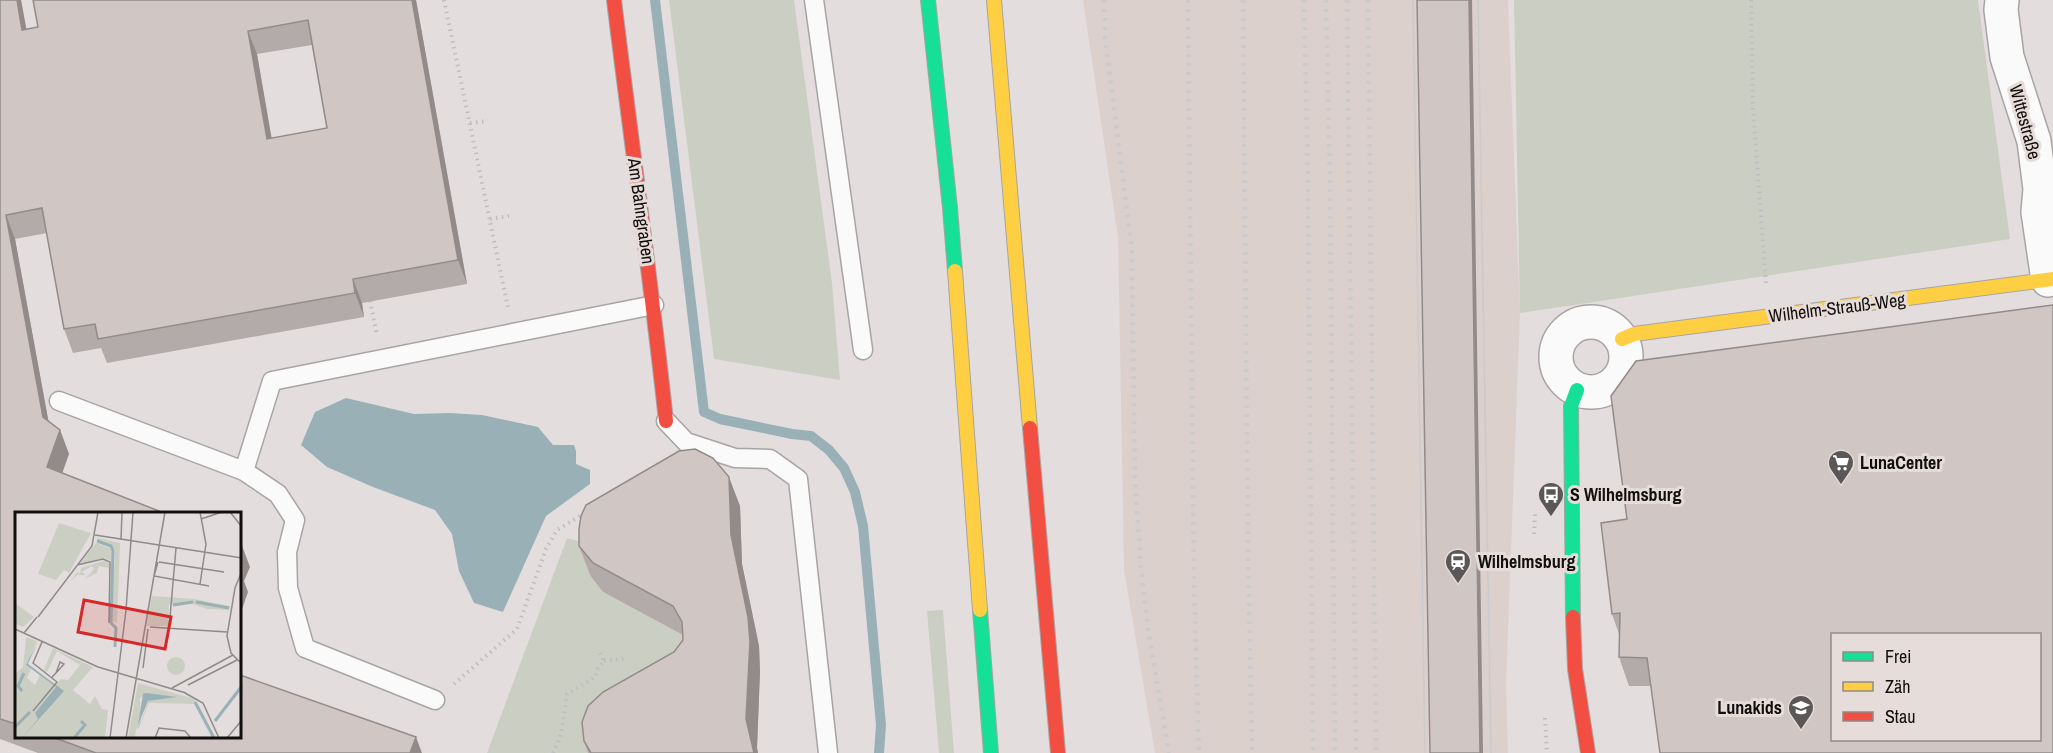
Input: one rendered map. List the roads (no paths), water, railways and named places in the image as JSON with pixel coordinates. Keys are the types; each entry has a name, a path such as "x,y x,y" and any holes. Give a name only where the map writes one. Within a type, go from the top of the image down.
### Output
{"main road":[{"name":"Am Bahngraben","path":"614,0 637,192 654,305 666,422"},
{"path":"928,0 950,208 991,753"},
{"path":"994,0 1058,753"},
{"name":"Wilhelm-Strauß-Weg","path":"1622,339 1634,334 2050,280"},
{"path":"1577,390 1571,406 1572,592 1575,669 1588,753"}],"street":[{"name":"Wittestraße","path":"2002,0 2001,10 2007,57 2034,141 2040,189 2038,213 2050,280"},
{"path":"1586,322 1600,323 1613,329 1622,339 1626,353 1625,368 1618,381 1606,389 1591,393 1577,390 1566,383 1559,372 1556,360 1557,348 1563,336 1573,327 1586,322"}],"lane":[{"path":"814,0 863,350"},
{"path":"244,471 272,381 654,305"},
{"path":"59,401 244,471 278,494 295,520 287,552 288,588 305,648 435,700"},
{"path":"666,422 686,442 735,458 770,459 798,479 828,753"}],"water":[{"path":"346,398 414,414 482,415 538,427 553,445 574,445 576,464 590,470 590,484 546,516 503,612 474,603 459,571 452,534 435,510 327,467 301,445 315,412"}],"waterway":[{"path":"655,0 704,412 720,419 811,436 829,450 844,468 855,492 863,526 881,725 879,753"}],"tram line":[{"path":"1413,0 1425,753"},
{"path":"1478,0 1491,753"}],"railway":[{"path":"1104,0 1105,37 1132,251 1135,481 1141,568 1148,629 1169,753"},
{"path":"1188,0 1194,589 1199,753"},
{"path":"1243,0 1252,753"},
{"path":"1304,0 1313,753"},
{"path":"1326,0 1330,180 1335,753"},
{"path":"1347,0 1356,753"},
{"path":"1368,0 1376,753"}],"place":[{"name":"LunaCenter","path":"1841,486"},
{"name":"S Wilhelmsburg","path":"1551,518"},
{"name":"Wilhelmsburg","path":"1458,585"},
{"name":"Lunakids","path":"1801,731"}]}
